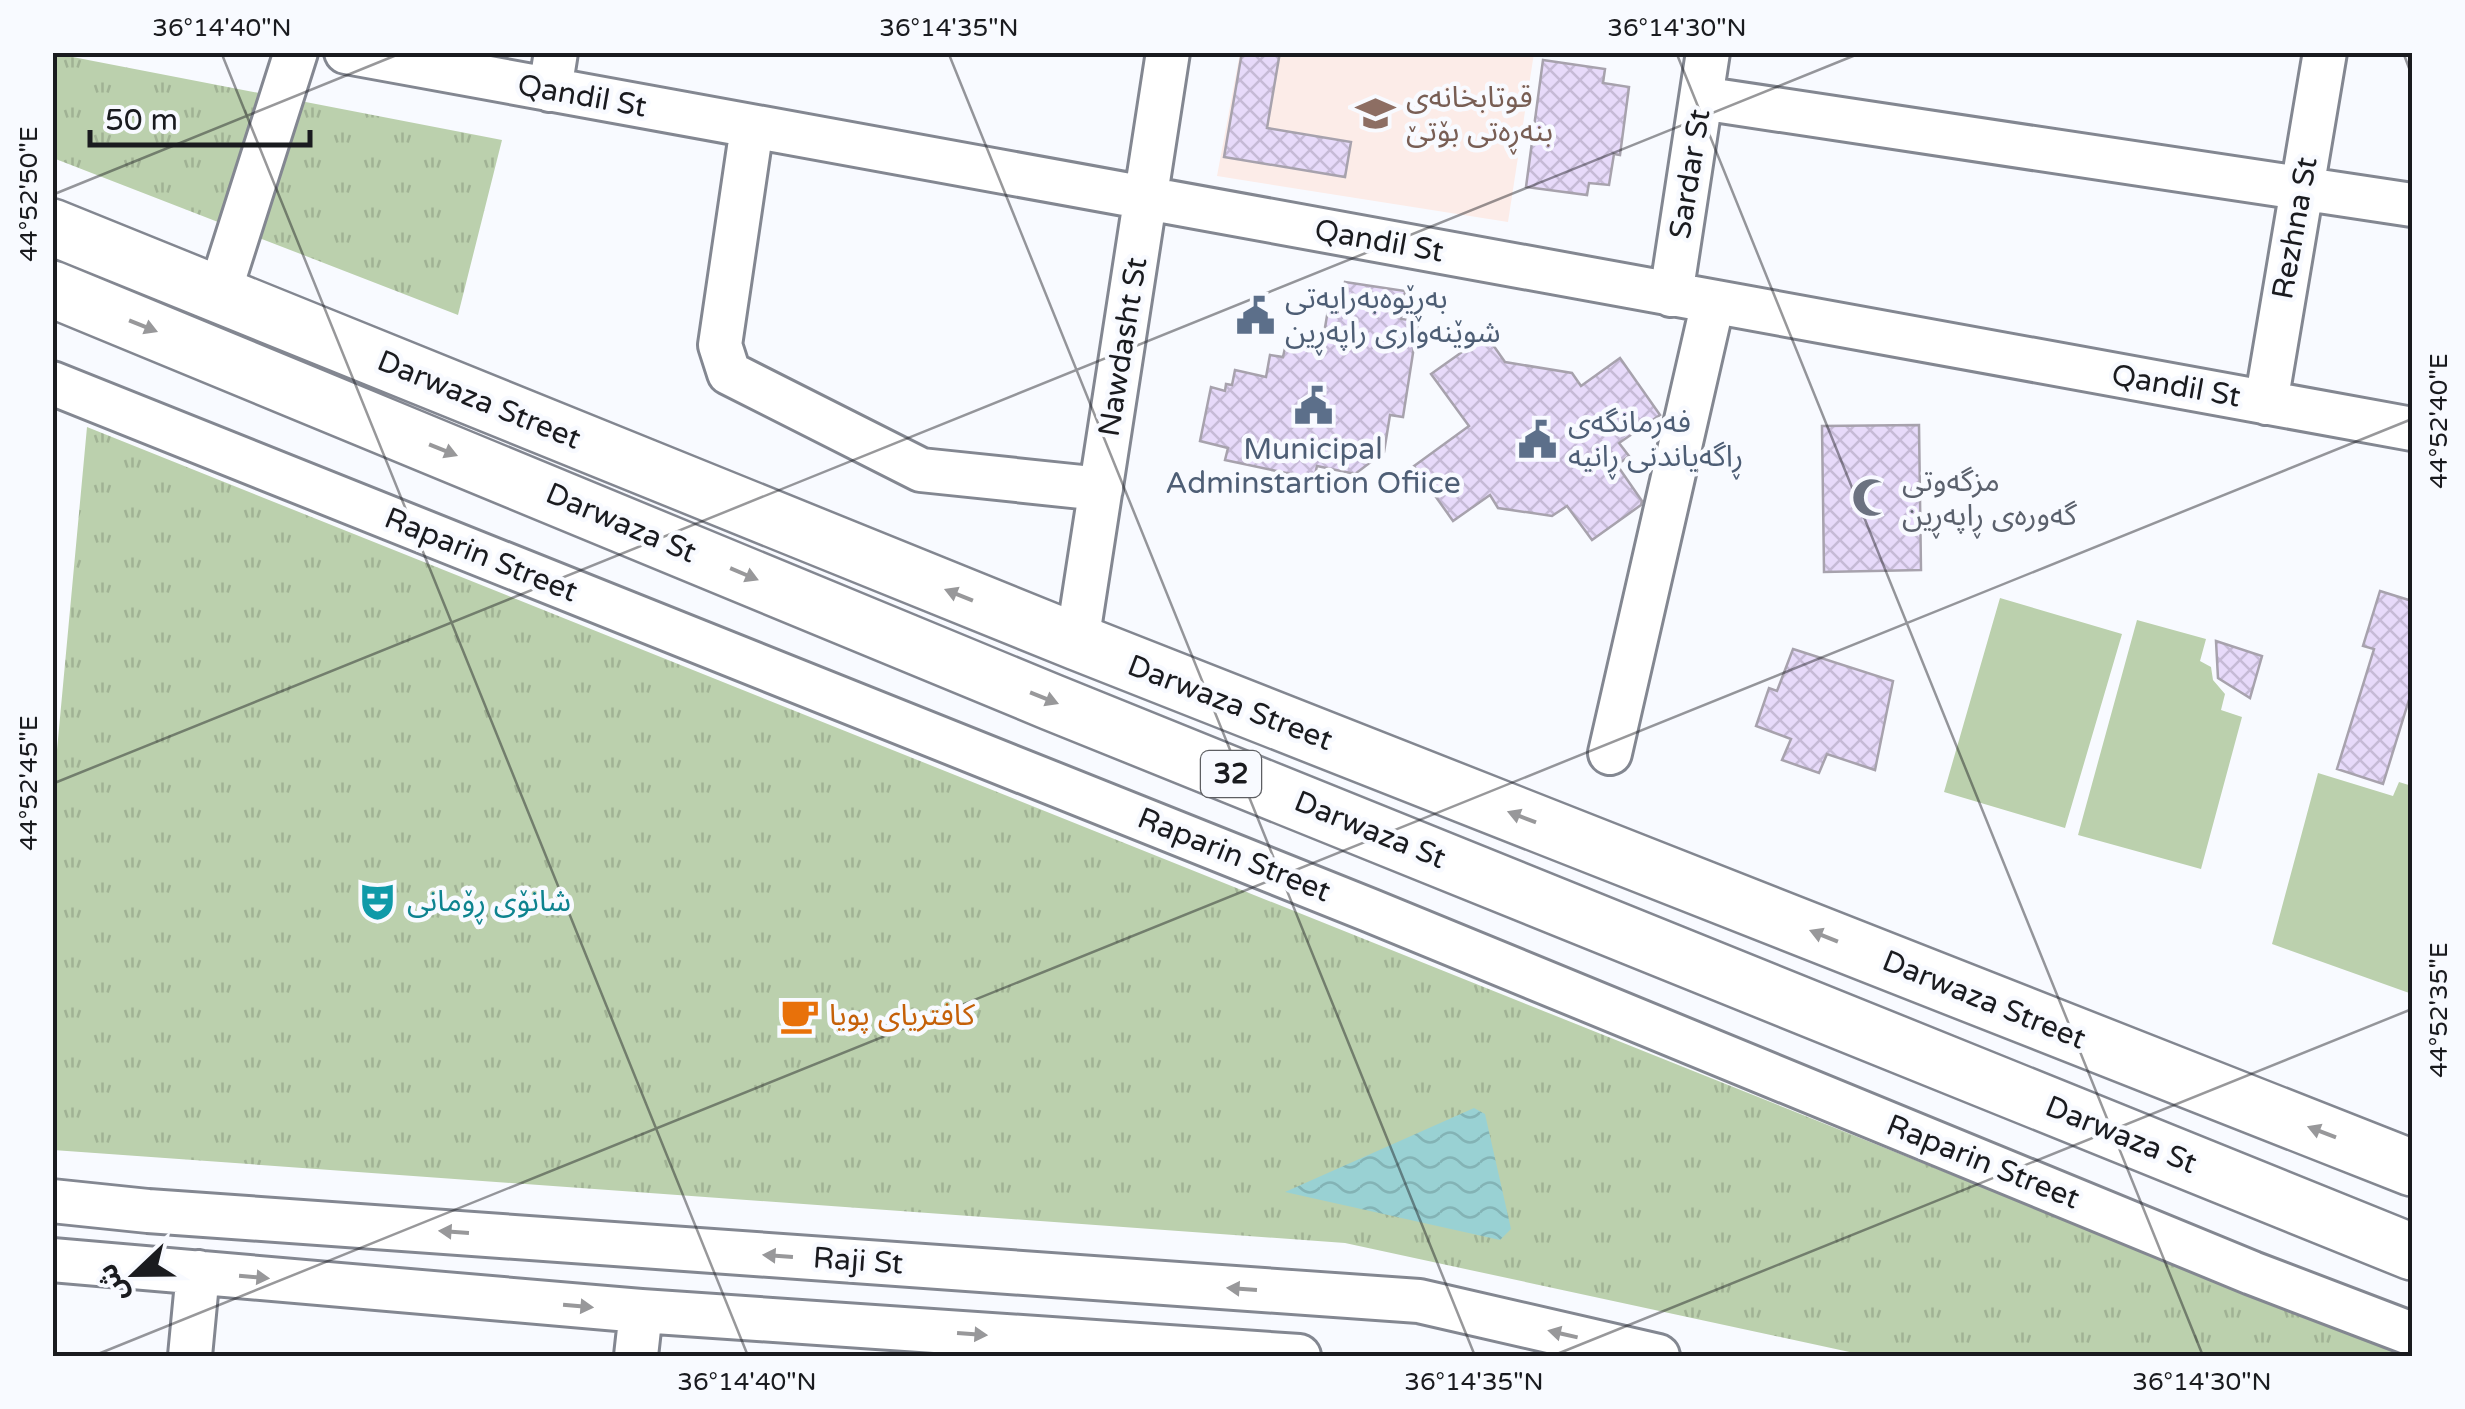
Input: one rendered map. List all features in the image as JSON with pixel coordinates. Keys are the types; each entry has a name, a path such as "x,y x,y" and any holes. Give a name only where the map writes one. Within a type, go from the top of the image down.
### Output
{"highway":[{"name":"Darwaza Street","path":"52,227 1077,642 2412,1168"},
{"name":"Darwaza St","path":"52,289 1051,702 2412,1252"},
{"path":"1712,968 1739,902"}],"street":[{"path":"218,294 296,52"},
{"name":"Qandil St","path":"346,52 553,71 752,127 2412,430"},
{"name":"Nawdasht St","path":"1077,642 1168,52"},
{"name":"Sardar St","path":"1671,295 1708,52"},
{"name":"Rezhna St","path":"2266,403 2325,52"},
{"path":"1701,98 2412,205"},
{"path":"752,127 720,345 729,373 921,470 1101,489"},
{"path":"1610,753 1713,302"},
{"name":"Raparin Street","path":"52,383 1370,910 2252,1273 2412,1334"},
{"name":"Raji St","path":"52,1201 188,1214 1419,1301 1658,1356"},
{"path":"52,1260 641,1311 890,1342 1300,1356"},
{"path":"190,1356 198,1272"},
{"path":"636,1356 641,1311"}],"shaded area":[{"name":"قوتابخانەی بنەڕەتی بۆتێ","path":"1240,53 1534,53 1508,222 1217,176"}],"green space":[{"path":"52,53 502,140 458,315 53,158"},
{"path":"87,427 2404,1356 1868,1356 1345,1243 53,1150 53,793"},
{"path":"2000,598 2122,634 2065,828 1944,792"},
{"path":"2137,620 2206,639 2200,661 2211,667 2213,680 2225,694 2221,710 2242,717 2201,869 2078,835"},
{"path":"2318,773 2393,796 2399,782 2412,786 2412,994 2272,944"}],"water":[{"path":"1474,1108 1485,1114 1511,1229 1500,1240 1285,1192"}],"building":[{"path":"1242,52 1280,52 1267,128 1351,142 1345,177 1224,157"},
{"path":"1543,60 1605,69 1603,83 1629,87 1620,155 1614,154 1609,185 1589,183 1587,195 1526,187"},
{"path":"1345,282 1405,291 1401,319 1418,321 1403,417 1390,415 1384,452 1355,474 1317,466 1314,479 1225,460 1228,448 1200,441 1211,387 1225,391 1226,384 1232,385 1235,370 1266,377 1270,355 1283,357 1285,348 1296,350 1303,342 1322,345 1328,310 1340,312"},
{"name":"فەرمانگەی ڕاگەیاندنی ڕانیە","path":"1486,335 1505,362 1572,373 1581,386 1620,358 1660,415 1619,443 1629,456 1617,465 1641,505 1592,540 1567,506 1552,516 1498,508 1490,495 1453,521 1414,466 1469,426 1431,374"},
{"name":"مزگەوتی گەورەی ڕاپەڕین","path":"1919,425 1921,570 1824,572 1822,426"},
{"path":"2380,591 2412,601 2412,690 2383,784 2337,769 2374,649 2363,646"},
{"path":"2216,641 2262,656 2250,698 2218,678"},
{"path":"1793,649 1893,681 1875,770 1827,754 1819,773 1782,760 1791,739 1756,726 1769,688 1777,691"}],"place":[{"name":"قوتابخانەی بنەڕەتی بۆتێ","path":"1376,114"},
{"name":"بەڕێوەبەرایەتی شوێنەواری راپەڕین","path":"1255,315"},
{"name":"Municipal Adminstartion Ofiice","path":"1313,405"},
{"name":"فەرمانگەی ڕاگەیاندنی ڕانیە","path":"1538,439"},
{"name":"مزگەوتی گەورەی ڕاپەڕین","path":"1872,498"},
{"name":"شانۆی ڕۆمانی","path":"377,901"},
{"name":"کافتریای پویا","path":"799,1015"}]}
